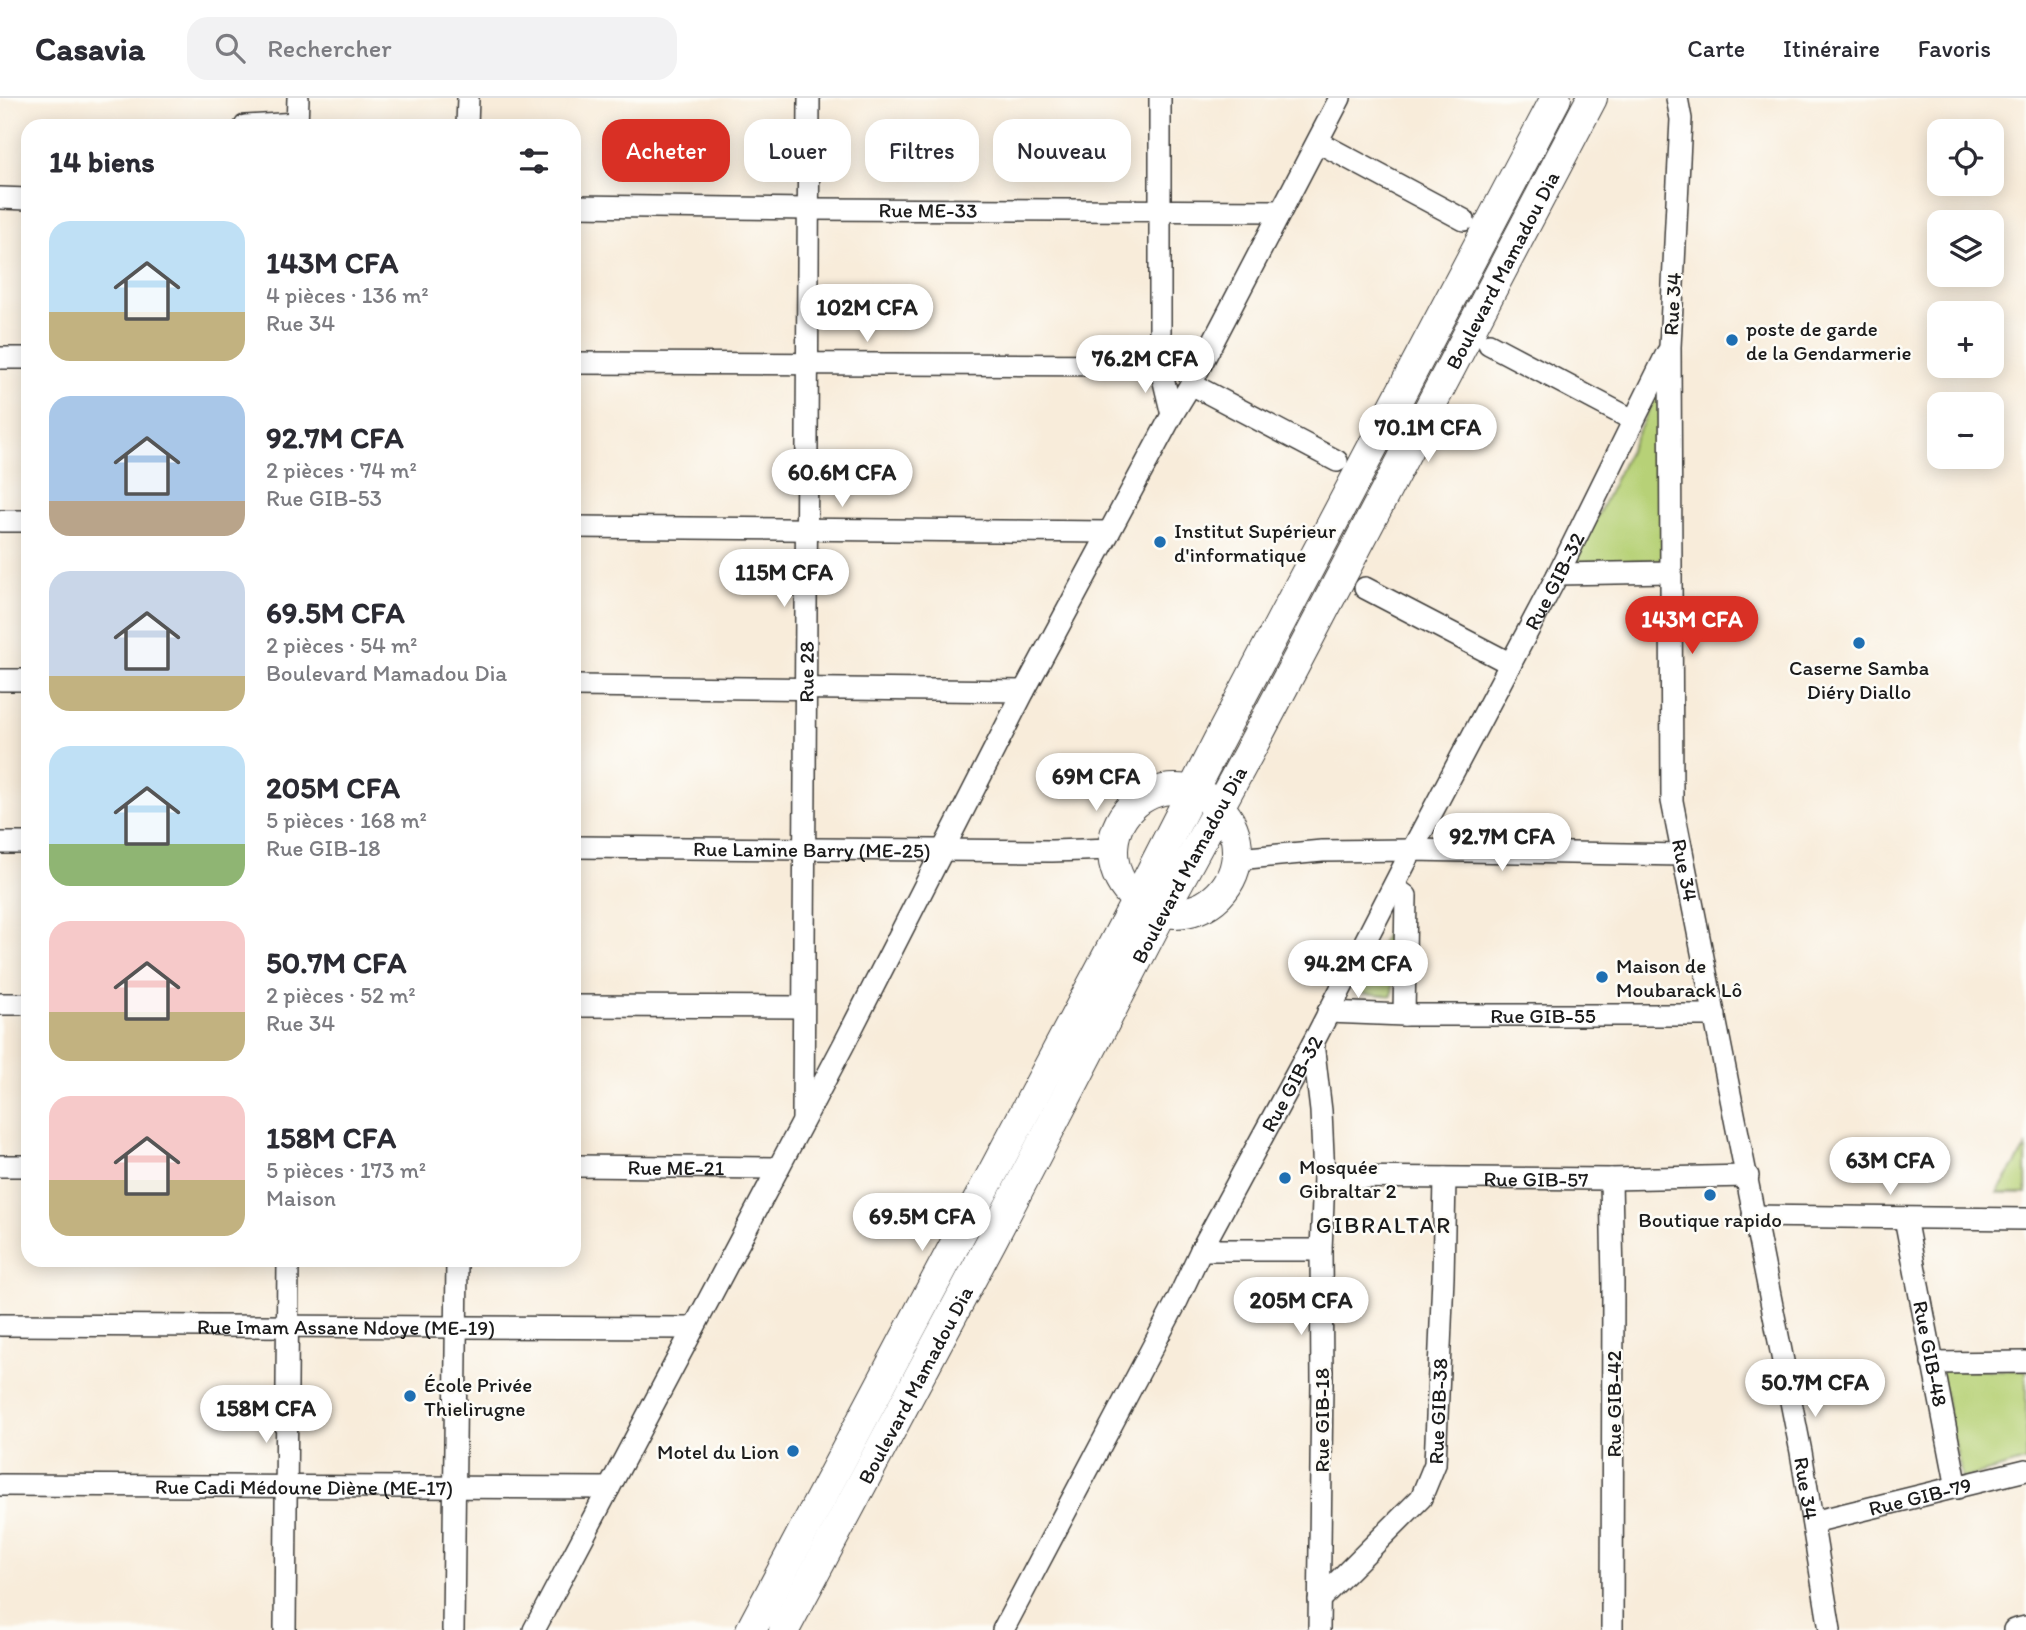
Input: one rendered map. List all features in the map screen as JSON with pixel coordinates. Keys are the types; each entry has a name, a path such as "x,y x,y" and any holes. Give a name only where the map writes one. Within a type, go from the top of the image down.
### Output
{"street":[{"path":"297,119 298,98"},
{"path":"467,119 468,98"},
{"name":"Rue 28","path":"803,1120 808,98"},
{"path":"1160,98 1160,365 1172,415"},
{"path":"534,1630 803,1120 1024,691 1191,384 1340,98"},
{"name":"Boulevard Mamadou Dia","path":"1207,799 1218,741 1556,98"},
{"name":"Boulevard Mamadou Dia","path":"751,1630 1592,98"},
{"name":"Rue 34","path":"1676,98 1681,119 1670,347 1671,785 1682,855 1748,1175 1753,1216 1813,1522 1830,1630"},
{"path":"1318,142 1464,220"},
{"path":"0,198 21,199"},
{"name":"Rue ME-33","path":"581,206 1280,211"},
{"path":"1489,344 1633,420"},
{"name":"Rue GIB-32","path":"1003,1630 1558,574 1670,347"},
{"path":"0,358 21,358"},
{"path":"581,363 1160,365"},
{"path":"1191,384 1337,461"},
{"path":"0,521 21,521"},
{"path":"581,527 1109,532"},
{"path":"1558,574 1671,572"},
{"path":"1364,588 1511,664"},
{"path":"0,680 21,680"},
{"path":"581,686 1024,691"},
{"path":"1164,789 1207,799 1227,816 1236,836 1237,859 1229,883 1211,902 1189,912 1150,906 1128,892 1118,878 1112,849 1114,834 1120,821 1139,799 1164,789"},
{"path":"0,843 21,843"},
{"name":"Rue Lamine Barry (ME-25)","path":"581,847 1052,851 1112,849"},
{"path":"1237,859 1322,851 1412,850 1682,855"},
{"path":"1394,887 1406,896 1404,1014"},
{"name":"Boulevard Mamadou Dia","path":"783,1630 993,1238 1150,906"},
{"path":"0,1004 21,1004"},
{"path":"581,1006 803,1007"},
{"name":"Rue GIB-55","path":"1328,1012 1714,1015"},
{"name":"Rue GIB-18","path":"1313,1043 1321,1111 1324,1177 1321,1250 1319,1630"},
{"path":"0,1166 21,1166"},
{"name":"Rue ME-21","path":"581,1166 777,1168"},
{"name":"Rue GIB-57","path":"1324,1177 1611,1179 1748,1175"},
{"name":"Rue GIB-38","path":"1319,1600 1421,1498 1435,1464 1445,1178"},
{"name":"Rue GIB-42","path":"1611,1179 1612,1630"},
{"path":"1753,1216 2026,1219"},
{"name":"Rue GIB-48","path":"1905,1218 1957,1488"},
{"path":"1201,1250 1321,1250"},
{"path":"285,1630 288,1267"},
{"path":"453,1630 457,1267"},
{"name":"Rue Imam Assane Ndoye (ME-19)","path":"0,1325 693,1328"},
{"path":"1932,1363 2026,1362"},
{"name":"Rue GIB-79","path":"1813,1522 2026,1470"},
{"name":"Rue Cadi Médoune Diène (ME-17)","path":"0,1485 609,1488"},
{"path":"2014,1630 2026,1627"}],"green space":[{"path":"1660,387 1663,560 1575,562"},
{"path":"1386,933 1395,936 1392,996 1358,993"},
{"path":"2026,1147 2026,1193 1997,1193"},
{"path":"1940,1370 2026,1370 2026,1461 1962,1479"}],"place":[{"name":"poste de garde de la Gendarmerie","path":"1732,340"},
{"name":"Institut Supérieur d'informatique","path":"1160,542"},
{"name":"Caserne Samba Diéry Diallo","path":"1859,643"},
{"name":"Maison de Moubarack Lô","path":"1602,977"},
{"name":"Mosquée Gibraltar 2","path":"1285,1178"},
{"name":"Boutique rapido","path":"1710,1195"},
{"name":"École Privée Thielirugne","path":"410,1396"},
{"name":"Motel du Lion","path":"793,1451"}],"district":[{"name":"GIBRALTAR","path":"1384,1225"}]}
